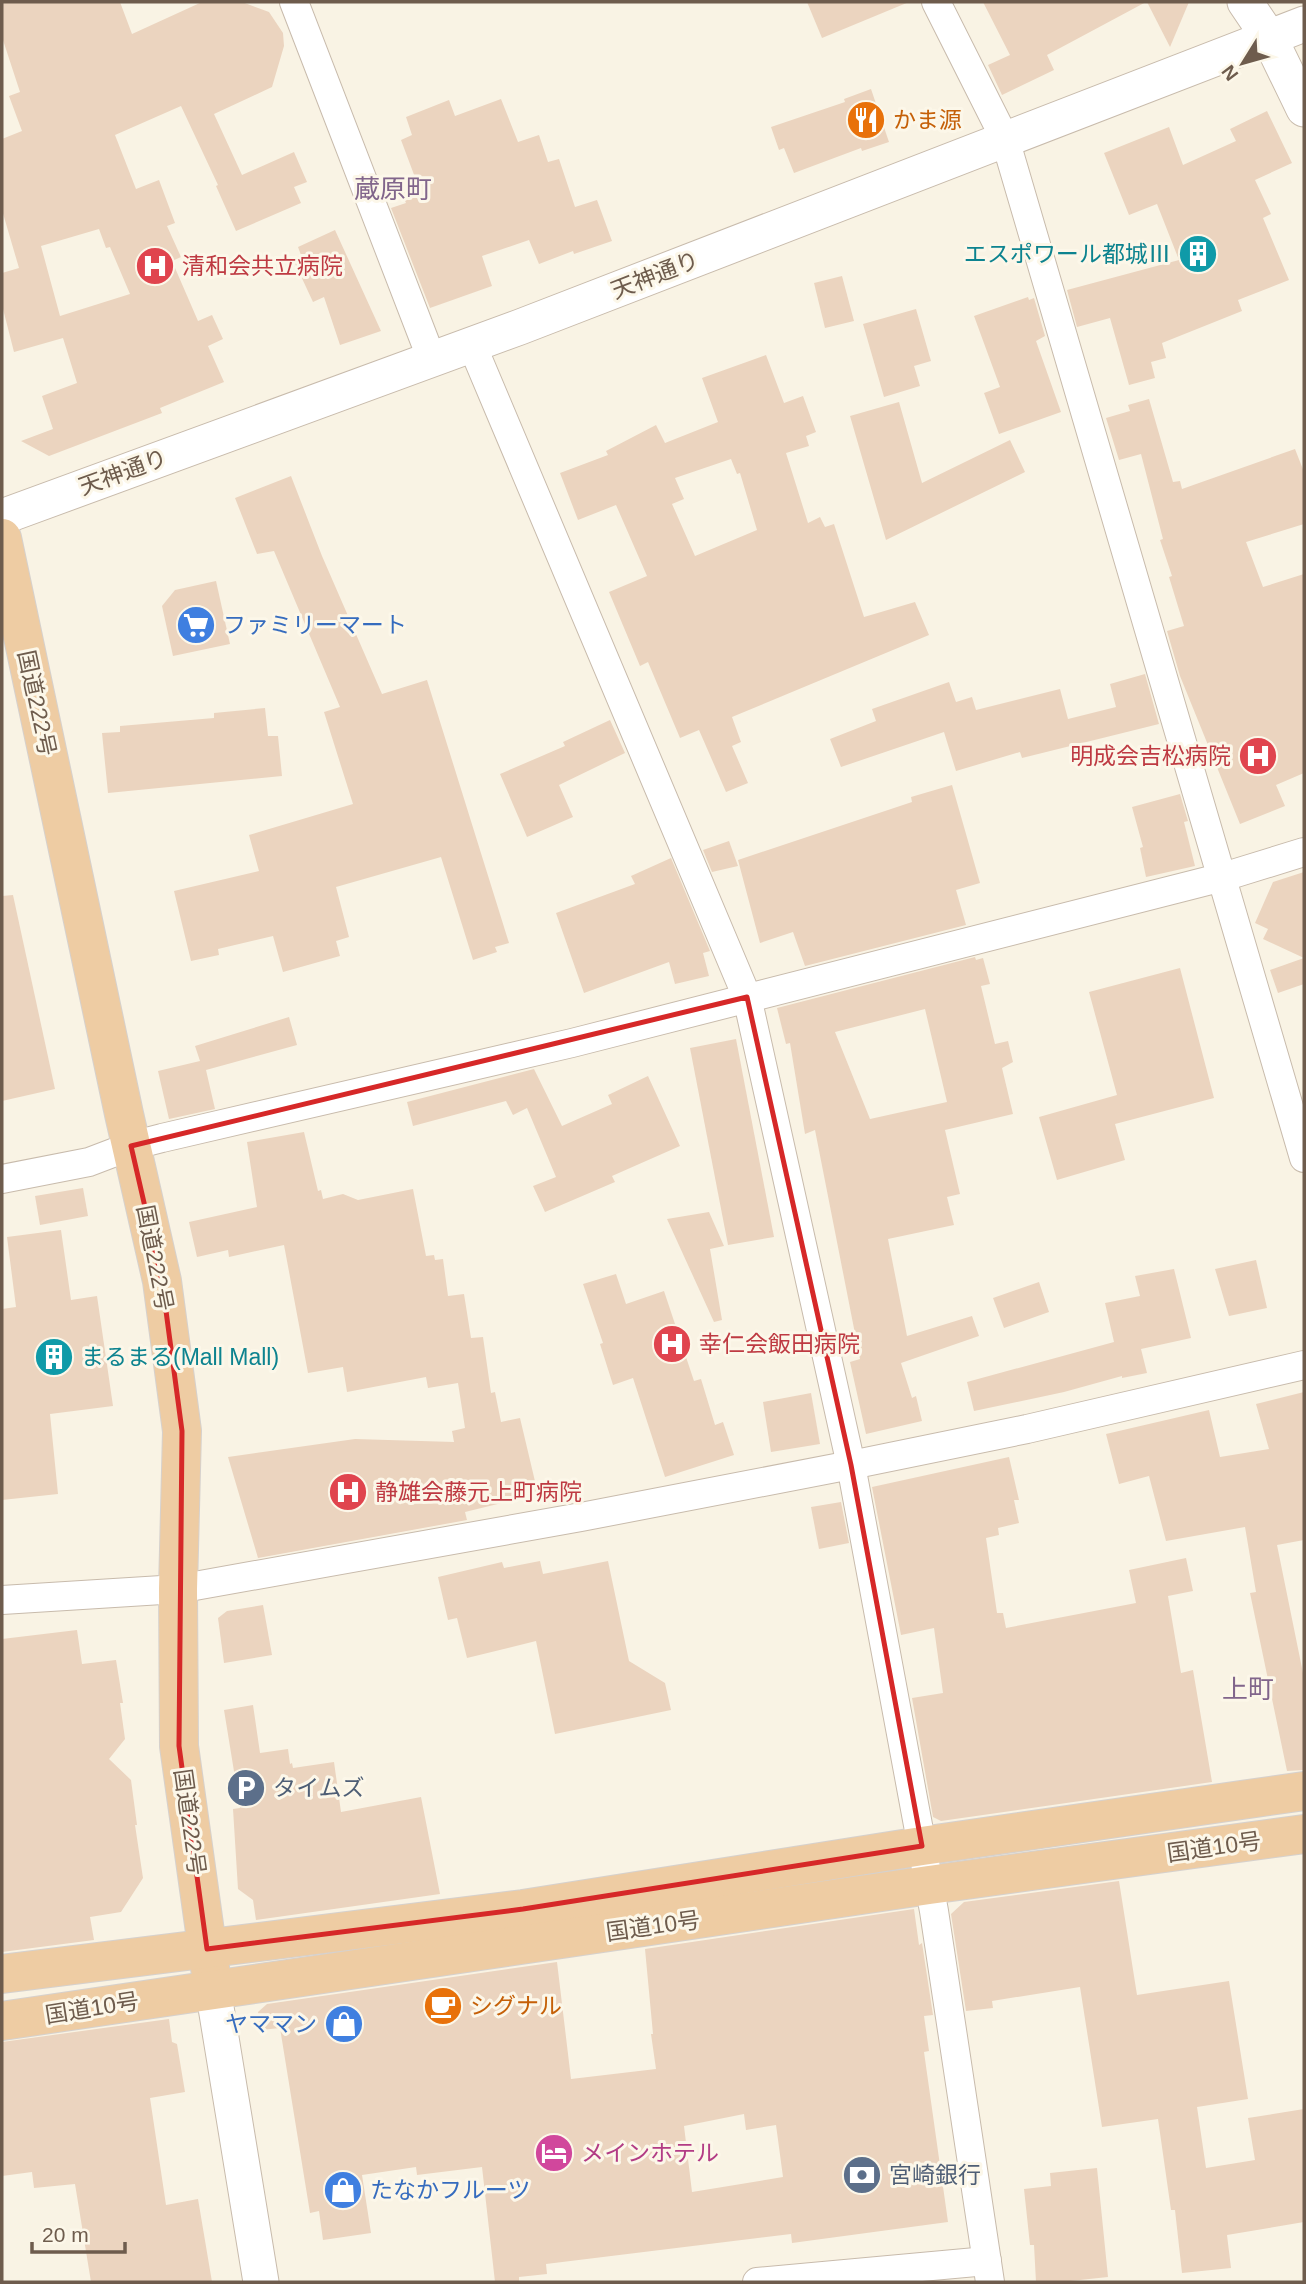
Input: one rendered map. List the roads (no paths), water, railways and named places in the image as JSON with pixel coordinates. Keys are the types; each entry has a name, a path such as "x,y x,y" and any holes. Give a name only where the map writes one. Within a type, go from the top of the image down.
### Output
{"highway":[{"name":"国道222号","path":"2,538 162,1282 182,1431 178,1589 179,1746 213,1989"},
{"name":"国道10号","path":"2,1974 523,1909 922,1846 1304,1791"},
{"name":"国道10号","path":"2,2021 929,1885 1304,1834"}],"street":[{"path":"294,2 432,360"},
{"path":"936,2 1005,139 1304,1158"},
{"path":"1245,2 1270,39 1304,108"},
{"name":"天神通り","path":"2,517 472,345 1304,24"},
{"path":"472,345 747,997 851,1465 929,1885 988,2272 757,2282"},
{"path":"2,1179 89,1162 131,1146 572,1042 1223,877 1304,852"},
{"path":"2,1600 178,1589 568,1520 1027,1429 1304,1365"},
{"path":"213,1989 261,2282"}],"place":[{"name":"かま源","path":"866,120"},
{"name":"エスポワール都城Ⅲ","path":"1198,254"},
{"name":"清和会共立病院","path":"155,266"},
{"name":"ファミリーマート","path":"196,625"},
{"name":"明成会吉松病院","path":"1258,756"},
{"name":"幸仁会飯田病院","path":"672,1344"},
{"name":"まるまる(Mall Mall)","path":"54,1357"},
{"name":"静雄会藤元上町病院","path":"348,1492"},
{"name":"タイムズ","path":"246,1788"},
{"name":"シグナル","path":"443,2006"},
{"name":"ヤママン","path":"344,2024"},
{"name":"メインホテル","path":"554,2153"},
{"name":"宮崎銀行","path":"862,2175"},
{"name":"たなかフルーツ","path":"343,2190"}],"district":[{"name":"蔵原町","path":"393,189"},
{"name":"上町","path":"1248,1689"}]}
